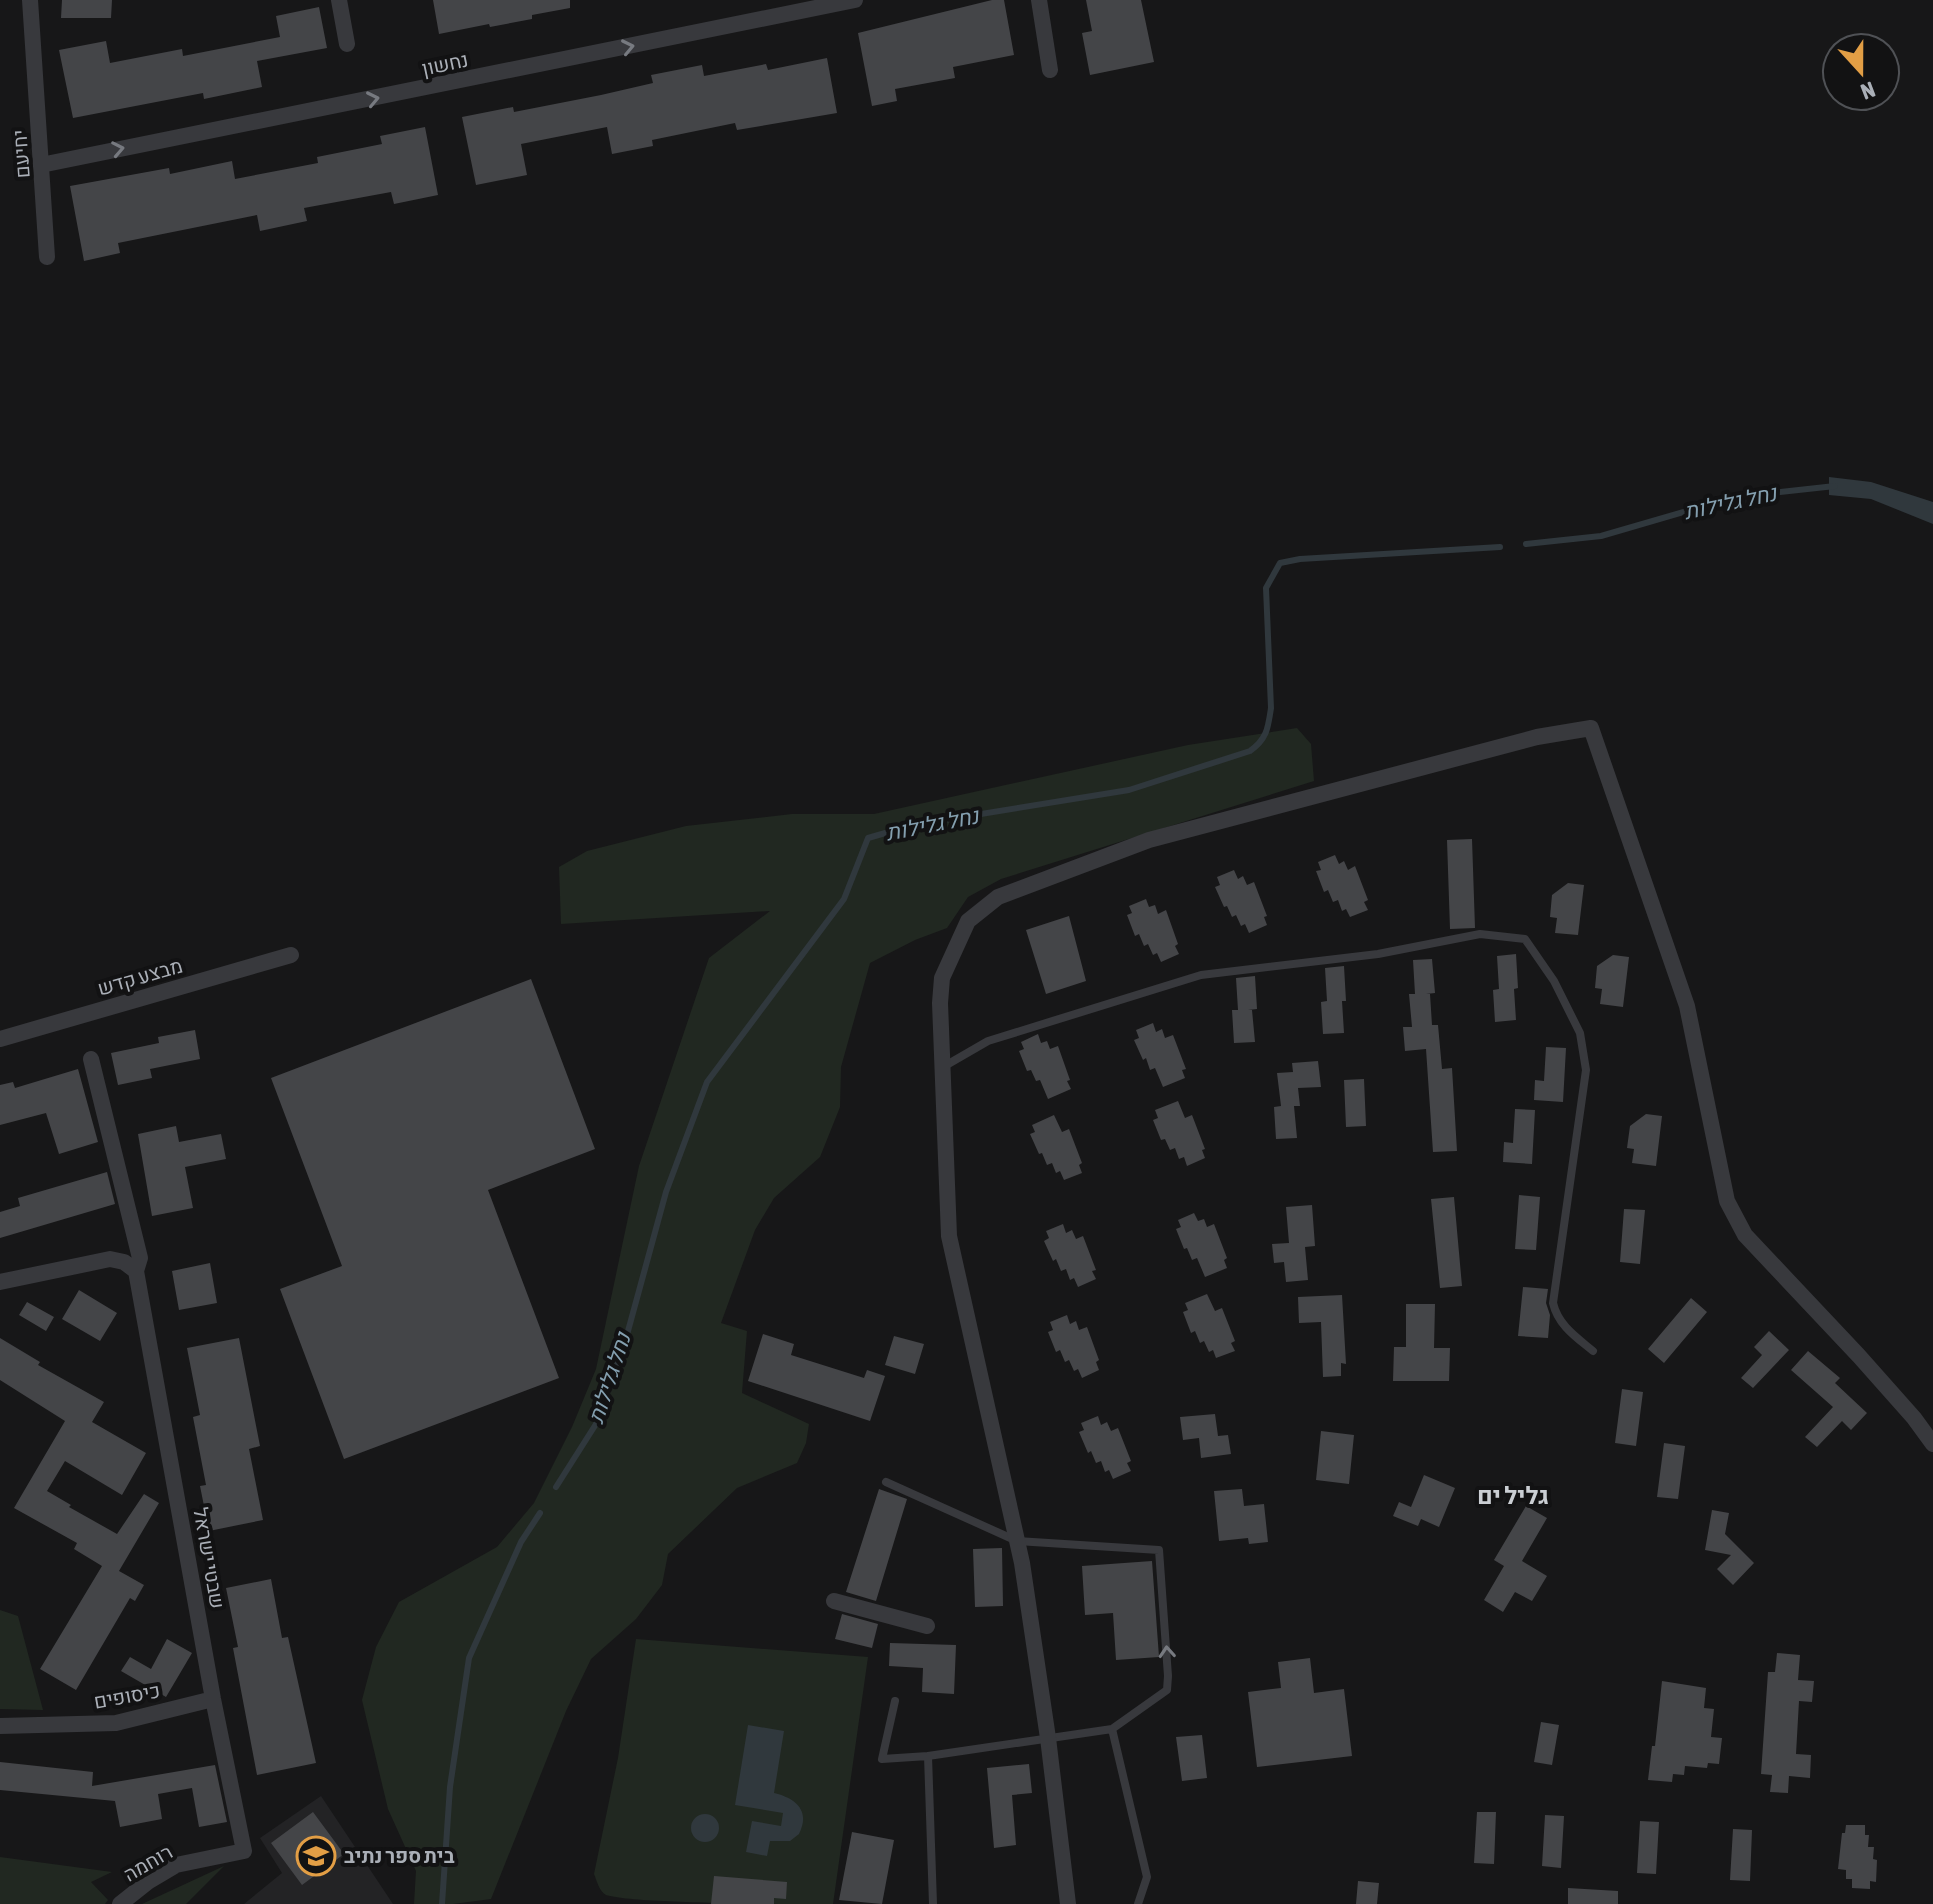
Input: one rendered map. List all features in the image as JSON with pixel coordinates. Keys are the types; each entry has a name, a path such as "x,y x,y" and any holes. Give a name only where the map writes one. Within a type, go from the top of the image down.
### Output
{"street":[{"name":"יחיעם","path":"30,0 47,257"},
{"path":"339,0 347,44"},
{"name":"נחשון","path":"41,165 855,0"},
{"path":"1039,0 1050,70"},
{"path":"1068,1904 1048,1738 1017,1541 949,1236 940,1003 942,978 968,921 998,897 1149,840 1537,737 1582,729 1605,768 1687,1006 1727,1201 1745,1235 1859,1356 1933,1444"},
{"name":"מבצע קדש","path":"0,1039 291,955"},
{"name":"שבטי ישראל","path":"91,1059 140,1258 136,1271 213,1699 244,1851"},
{"path":"0,1282 110,1259 124,1262 136,1271"},
{"path":"834,1601 927,1626"},
{"name":"כיסופים","path":"0,1726 116,1723 213,1699"},
{"name":"רוחמה","path":"120,1904 176,1865 244,1851"}],"lane":[{"path":"942,1067 988,1041 1201,975 1378,954 1480,934 1525,939 1554,981 1580,1033 1586,1070 1553,1303 1562,1325 1593,1351"},
{"path":"886,1482 1017,1541 1159,1550 1168,1676 1167,1690 1112,1729 928,1756 882,1759 895,1701"},
{"path":"1112,1729 1147,1877 1138,1904"},
{"path":"928,1756 933,1904"}],"shaded area":[{"path":"1829,477 1871,482 1933,502 1933,524 1871,499 1829,495"},
{"path":"1297,728 1311,744 1314,781 1001,879 968,897 947,928 870,963 841,1067 840,1107 820,1157 774,1198 755,1230 721,1323 747,1331 742,1393 809,1424 806,1443 797,1463 737,1488 668,1554 662,1585 636,1619 591,1659 566,1711 491,1899 453,1904 414,1904 416,1871 388,1809 362,1700 376,1647 399,1602 497,1547 534,1503 572,1427 596,1369 639,1166 709,958 770,911 561,924 559,867 587,851 686,826 792,814 874,814 1188,745"},
{"path":"0,1610 18,1616 43,1710 0,1709"},
{"path":"636,1639 868,1657 833,1904 648,1900 606,1895 598,1886 594,1874 618,1758"},
{"path":"748,1725 784,1731 774,1793 799,1806 803,1818 799,1834 790,1841 770,1841 767,1856 746,1852 752,1821 781,1826 783,1813 735,1805"},
{"name":"בית ספר נתיב","path":"321,1796 393,1904 244,1904 282,1873 260,1838"},
{"path":"705,1814 715,1818 719,1828 715,1838 705,1842 695,1838 691,1828 695,1818"},
{"path":"0,1857 112,1872 91,1882 108,1900 105,1904 0,1904"},
{"path":"224,1866 186,1904 142,1904"}],"building":[{"path":"62,0 112,0 111,18 61,18"},
{"path":"433,0 570,0 570,8 532,15 532,19 439,34"},
{"path":"992,0 1004,0 1014,55 953,67 955,78 895,89 897,101 872,106 858,33"},
{"path":"1086,0 1141,0 1154,62 1090,75 1082,33 1092,31"},
{"path":"319,7 327,48 257,61 262,87 204,99 203,93 73,118 59,50 106,41 110,63 182,49 183,56 280,37 276,16"},
{"path":"827,58 837,113 737,130 735,123 652,140 653,146 612,154 607,127 521,144 527,175 476,185 462,117 513,107 514,112 601,95 653,83 651,75 702,65 704,76 766,64 768,70"},
{"path":"425,127 438,195 394,204 391,192 304,208 307,221 260,231 257,215 118,243 120,253 84,261 70,186 169,168 170,174 232,161 235,179 318,163 317,157 382,144 380,136"},
{"path":"1472,839 1475,928 1450,929 1447,840"},
{"path":"1335,855 1339,864 1344,861 1348,870 1355,866 1368,900 1364,902 1368,910 1350,917 1346,909 1342,911 1338,900 1333,902 1328,890 1324,892 1316,871 1321,870 1318,862"},
{"path":"1234,870 1238,879 1243,876 1247,885 1254,882 1267,916 1264,917 1267,925 1249,933 1245,924 1241,926 1236,915 1232,917 1227,906 1224,907 1215,887 1220,885 1217,877"},
{"path":"1568,883 1584,885 1578,935 1555,933 1557,918 1550,917 1552,895"},
{"path":"1146,899 1149,907 1155,905 1158,914 1166,910 1178,944 1175,946 1179,954 1161,962 1148,944 1144,946 1139,934 1135,936 1127,915 1132,913 1129,906"},
{"path":"1069,916 1086,981 1046,994 1026,930"},
{"path":"1516,954 1516,1020 1495,1022 1493,990 1499,989 1497,956"},
{"path":"1613,955 1629,957 1623,1007 1600,1004 1602,989 1595,988 1597,966"},
{"path":"1432,959 1435,993 1426,994 1430,994 1432,1025 1438,1025 1442,1069 1452,1068 1457,1151 1433,1152 1426,1049 1405,1051 1403,1027 1412,1027 1409,994 1415,994 1413,960"},
{"path":"1344,966 1344,1033 1323,1034 1321,1002 1327,1001 1325,968"},
{"path":"1255,976 1257,1009 1248,1010 1252,1010 1255,1042 1234,1043 1232,1010 1238,1010 1236,978"},
{"path":"531,979 595,1149 488,1190 559,1378 344,1459 280,1289 342,1266 271,1078"},
{"path":"1153,1023 1156,1032 1162,1029 1165,1038 1173,1035 1186,1069 1182,1070 1185,1078 1163,1087 1155,1068 1150,1070 1134,1040 1139,1038 1136,1030"},
{"path":"195,1030 200,1059 150,1069 152,1078 118,1085 111,1053 159,1043 158,1037"},
{"path":"1038,1034 1041,1043 1047,1041 1050,1049 1058,1046 1070,1080 1067,1081 1071,1089 1048,1099 1040,1080 1036,1081 1031,1070 1027,1071 1019,1051 1024,1049 1021,1042"},
{"path":"1546,1047 1566,1048 1563,1102 1534,1100 1535,1080 1544,1081"},
{"path":"1318,1061 1321,1087 1298,1088 1300,1106 1294,1106 1297,1138 1276,1139 1274,1107 1281,1106 1277,1073 1293,1072 1292,1063"},
{"path":"78,1069 98,1142 59,1154 46,1113 0,1125 0,1085 13,1082 15,1088"},
{"path":"1364,1079 1366,1126 1346,1127 1344,1080"},
{"path":"1178,1101 1185,1118 1192,1115 1205,1149 1202,1150 1205,1158 1187,1166 1184,1157 1179,1159 1175,1148 1170,1150 1165,1139 1161,1140 1153,1120 1158,1118 1155,1110"},
{"path":"1515,1109 1535,1110 1532,1164 1503,1162 1504,1142 1513,1143"},
{"path":"1646,1114 1662,1116 1656,1166 1632,1163 1634,1149 1627,1148 1630,1126"},
{"path":"1054,1115 1062,1132 1069,1129 1082,1163 1079,1165 1082,1173 1064,1180 1060,1171 1056,1173 1052,1163 1047,1165 1030,1134 1035,1132 1032,1125"},
{"path":"176,1126 179,1142 221,1134 226,1159 185,1167 193,1208 152,1216 138,1134"},
{"path":"107,1172 115,1204 0,1238 0,1212 20,1206 18,1198"},
{"path":"1519,1195 1540,1197 1536,1250 1515,1249"},
{"path":"1454,1197 1462,1286 1440,1288 1431,1199"},
{"path":"1312,1205 1315,1246 1305,1247 1308,1280 1286,1282 1284,1262 1274,1263 1272,1244 1289,1243 1286,1207"},
{"path":"1624,1209 1645,1210 1640,1264 1620,1262"},
{"path":"1194,1213 1198,1221 1204,1219 1207,1227 1214,1224 1227,1258 1224,1260 1227,1268 1205,1277 1197,1258 1192,1260 1187,1248 1184,1249 1176,1229 1181,1227 1178,1220"},
{"path":"1063,1224 1066,1233 1072,1230 1076,1239 1083,1236 1096,1270 1092,1271 1096,1279 1078,1287 1074,1278 1070,1280 1066,1269 1061,1271 1056,1259 1053,1261 1044,1241 1049,1238 1046,1231"},
{"path":"210,1263 217,1303 179,1310 172,1271"},
{"path":"1523,1287 1548,1289 1548,1338 1518,1336"},
{"path":"79,1290 117,1313 100,1341 62,1319"},
{"path":"1207,1294 1215,1311 1222,1308 1235,1341 1231,1343 1235,1351 1216,1358 1204,1341 1200,1343 1195,1331 1191,1333 1183,1312 1188,1310 1185,1303"},
{"path":"1342,1295 1346,1364 1341,1363 1341,1376 1323,1377 1321,1322 1299,1323 1298,1297"},
{"path":"1691,1298 1707,1312 1664,1363 1648,1349"},
{"path":"27,1302 54,1317 46,1331 19,1315"},
{"path":"1406,1304 1435,1304 1434,1348 1450,1348 1449,1381 1393,1381 1394,1347 1406,1347"},
{"path":"1067,1315 1070,1324 1076,1321 1079,1330 1087,1327 1099,1360 1096,1362 1099,1370 1082,1378 1069,1360 1065,1362 1060,1350 1056,1352 1048,1332 1053,1330 1050,1322"},
{"path":"1769,1331 1789,1350 1753,1388 1741,1378 1762,1355 1754,1347"},
{"path":"763,1334 794,1344 791,1355 864,1378 867,1370 885,1376 870,1421 748,1381"},
{"path":"894,1336 924,1344 915,1374 885,1365"},
{"path":"0,1338 40,1362 38,1365 104,1402 92,1422 146,1453 122,1495 65,1461 47,1491 117,1534 144,1494 159,1503 119,1571 144,1585 135,1601 130,1598 76,1690 40,1669 102,1566 74,1549 77,1543 14,1508 65,1421 0,1380"},
{"path":"239,1338 260,1446 249,1449 263,1520 209,1531 200,1486 206,1485 193,1417 200,1415 187,1348"},
{"path":"1808,1351 1840,1378 1835,1383 1867,1413 1851,1430 1842,1421 1817,1447 1805,1437 1833,1407 1791,1370"},
{"path":"1622,1389 1643,1392 1636,1446 1615,1443"},
{"path":"1215,1414 1218,1436 1228,1435 1231,1454 1201,1458 1199,1438 1183,1440 1180,1417"},
{"path":"1098,1416 1101,1425 1107,1422 1111,1431 1118,1428 1131,1461 1127,1463 1131,1471 1113,1479 1109,1470 1105,1472 1101,1461 1096,1463 1091,1451 1088,1453 1079,1432 1084,1430 1081,1423"},
{"path":"1321,1431 1354,1435 1349,1484 1316,1480"},
{"path":"1664,1443 1685,1446 1678,1499 1657,1497"},
{"path":"1424,1475 1455,1488 1439,1527 1421,1519 1418,1526 1393,1516 1399,1502 1411,1507"},
{"path":"879,1489 907,1499 876,1601 846,1592"},
{"path":"1242,1489 1244,1506 1264,1504 1268,1542 1249,1544 1248,1538 1219,1541 1214,1491"},
{"path":"1526,1506 1547,1518 1522,1561 1547,1576 1532,1601 1515,1592 1503,1612 1484,1600 1504,1566 1494,1560"},
{"path":"1712,1510 1729,1513 1725,1534 1754,1563 1733,1585 1717,1569 1731,1555 1705,1550"},
{"path":"1002,1548 1003,1606 975,1607 973,1549"},
{"path":"1152,1561 1159,1657 1116,1660 1113,1613 1085,1615 1082,1566"},
{"path":"271,1579 282,1638 288,1637 316,1763 257,1775 233,1648 238,1647 226,1588"},
{"path":"842,1614 878,1624 872,1648 835,1639"},
{"path":"167,1639 192,1653 166,1697 121,1671 130,1657 151,1669"},
{"path":"890,1643 956,1645 954,1694 922,1692 923,1668 889,1666"},
{"path":"1777,1653 1800,1655 1798,1680 1814,1681 1812,1702 1799,1701 1796,1754 1811,1755 1810,1778 1789,1776 1788,1793 1770,1792 1772,1775 1761,1774 1768,1672 1775,1672"},
{"path":"1310,1658 1314,1693 1344,1689 1352,1756 1257,1767 1248,1692 1281,1688 1278,1662"},
{"path":"1662,1681 1706,1688 1704,1708 1714,1709 1711,1737 1722,1738 1719,1764 1708,1763 1707,1768 1685,1766 1684,1775 1673,1774 1672,1782 1648,1780"},
{"path":"1541,1722 1559,1725 1552,1765 1534,1762"},
{"path":"1202,1735 1207,1778 1182,1781 1176,1737"},
{"path":"0,1762 93,1772 92,1786 215,1765 227,1822 199,1827 192,1788 158,1794 162,1819 120,1827 115,1801 0,1790"},
{"path":"1029,1764 1032,1793 1012,1795 1016,1845 994,1848 987,1768"},
{"path":"313,1812 344,1854 302,1885 271,1843"},
{"path":"1477,1812 1496,1812 1494,1864 1474,1863"},
{"path":"1545,1815 1564,1816 1561,1868 1542,1866"},
{"path":"1640,1821 1659,1822 1656,1874 1637,1873"},
{"path":"1846,1825 1865,1825 1865,1835 1869,1835 1868,1847 1874,1847 1876,1882 1870,1881 1870,1889 1852,1888 1852,1879 1846,1879 1846,1870 1838,1869 1842,1833 1845,1833"},
{"path":"1733,1829 1752,1830 1750,1881 1730,1880"},
{"path":"852,1832 894,1840 882,1904 839,1900"},
{"path":"714,1876 787,1882 786,1899 774,1898 774,1904 711,1904"},
{"path":"1358,1881 1379,1883 1377,1904 1356,1904"},
{"path":"1568,1888 1618,1891 1618,1904 1568,1904"}],"waterway":[{"name":"נחל גלילות","path":"1526,544 1601,536 1735,497 1835,486"},
{"name":"נחל גלילות","path":"556,1487 596,1424 625,1342 666,1192 707,1082 844,899 868,838 913,825 1129,790 1250,751 1263,737 1270,715 1266,588 1280,563 1300,559 1500,547"},
{"name":"נחל גלילות","path":"442,1904 450,1787 469,1658 521,1542 540,1513"}],"place":[{"name":"בית ספר נתיב","path":"316,1856"}],"district":[{"name":"גליל ים","path":"1513,1496"}]}
